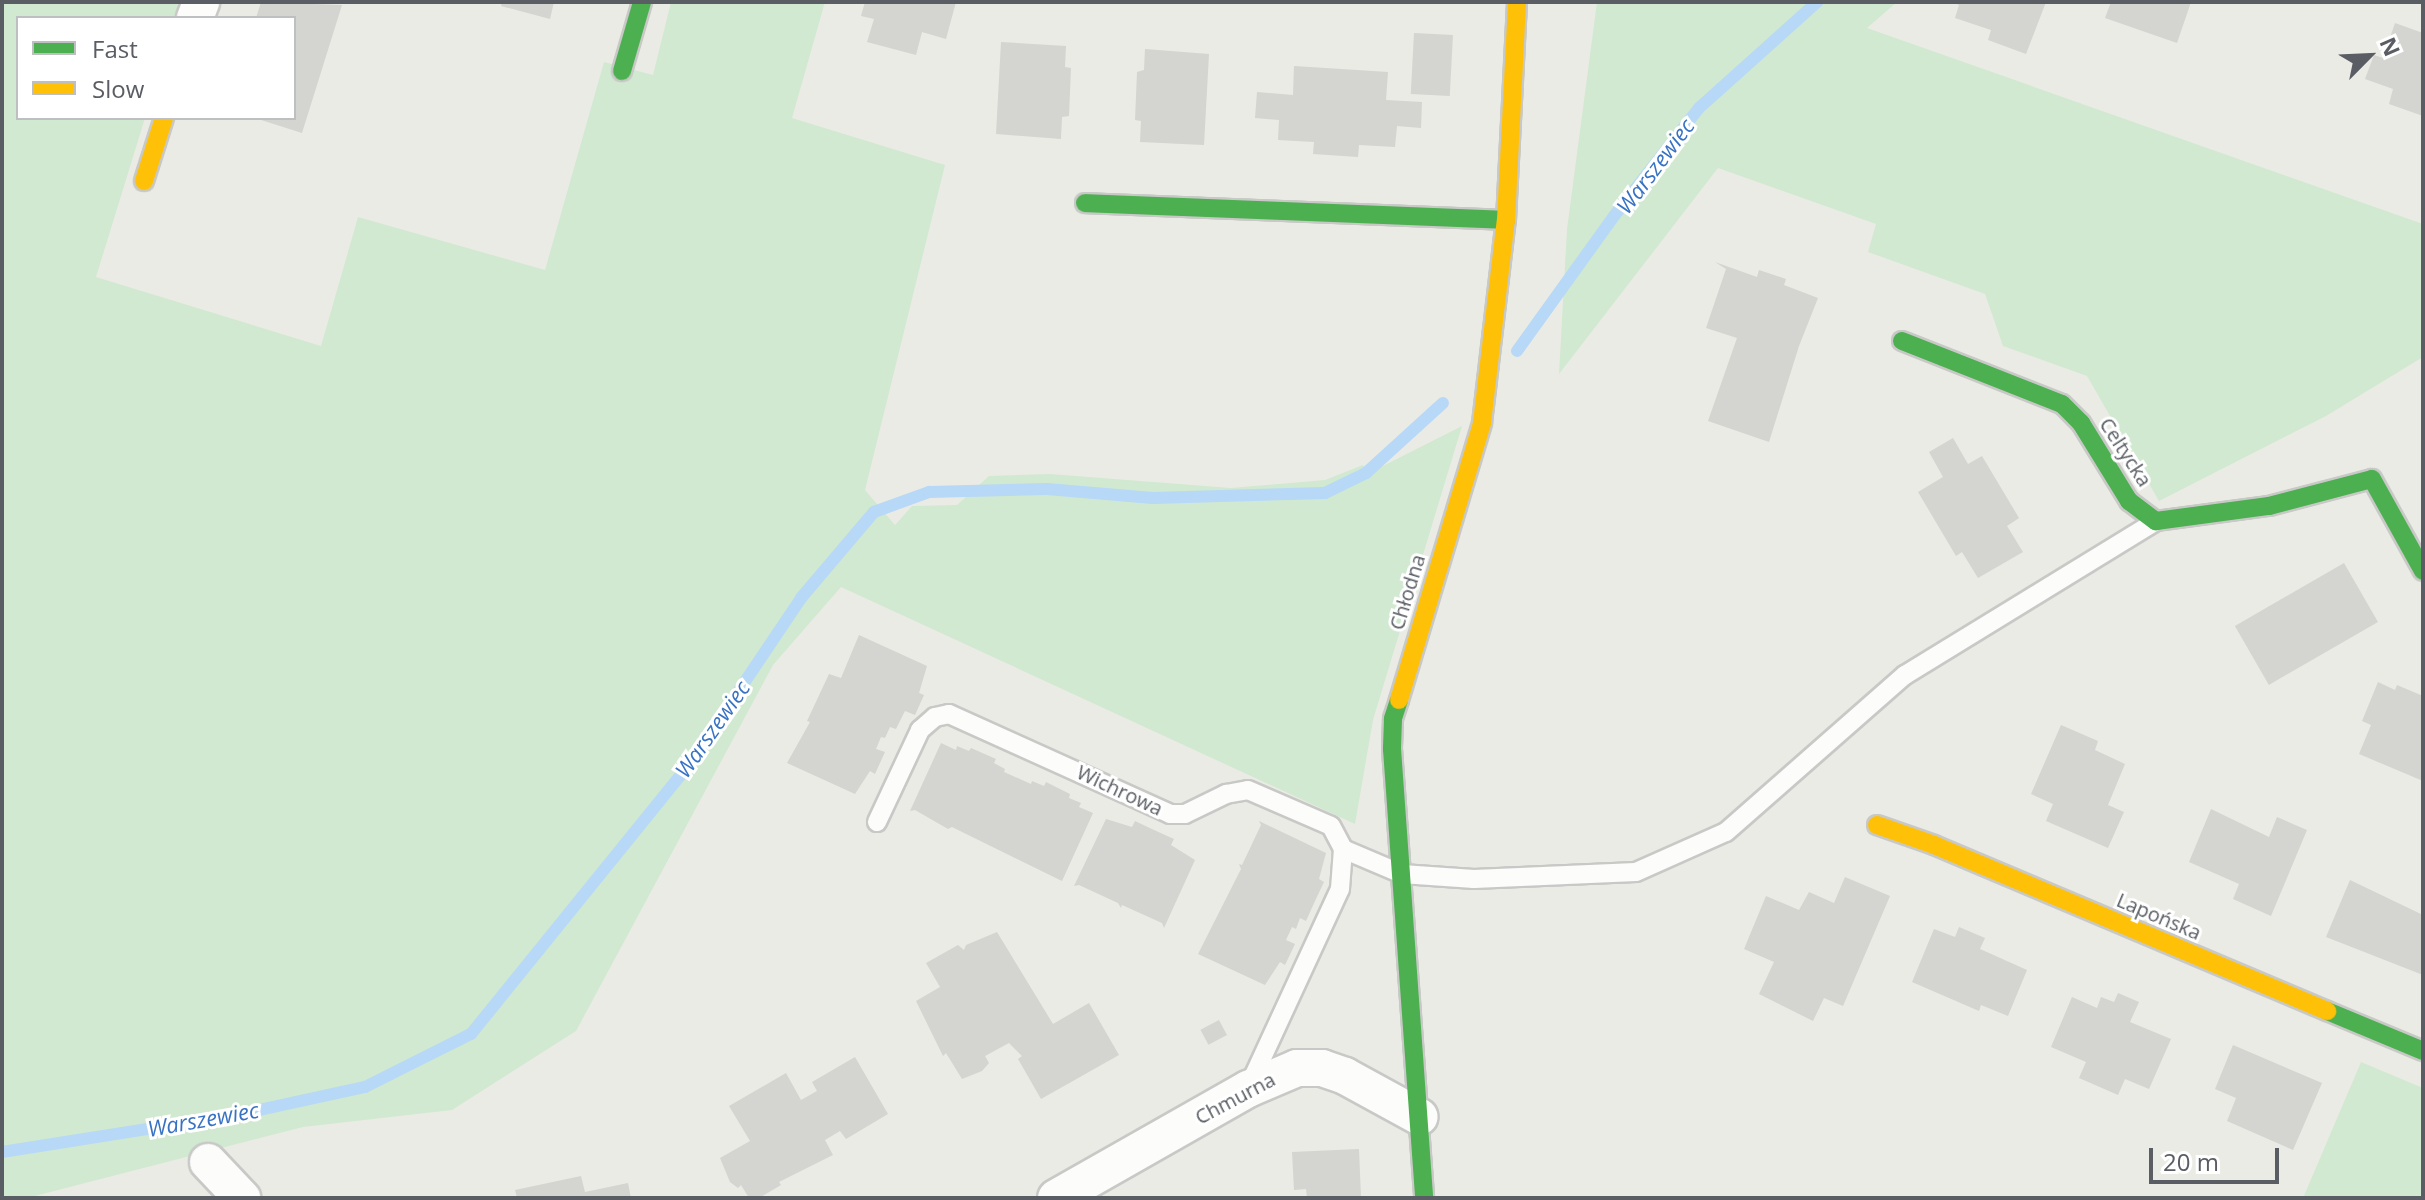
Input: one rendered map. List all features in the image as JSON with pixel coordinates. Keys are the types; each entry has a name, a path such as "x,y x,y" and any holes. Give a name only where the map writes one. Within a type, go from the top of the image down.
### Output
{"street":[{"path":"622,71 642,2"},
{"name":"Chłodna","path":"1424,1198 1393,719 1482,423 1506,220 1517,2"},
{"path":"144,181 163,120"},
{"path":"1085,203 1506,220"},
{"name":"Celtycka","path":"1902,341 2062,404 2081,423 2129,501 2156,521"},
{"path":"2156,521 2269,506 2372,479 2423,571"},
{"name":"Lapońska","path":"1877,825 1934,845 2423,1051"},
{"name":"Chmurna","path":"1056,1198 1248,1089 1297,1068 1322,1068 1420,1117"},
{"path":"208,1162 242,1198"}],"lane":[{"path":"1248,1089 1340,889 1343,849 1402,874 1474,879 1636,872 1726,832 1905,675 2156,521"},
{"name":"Wichrowa","path":"877,822 920,730 935,717 949,714 1170,814 1185,814 1226,794 1248,790 1331,826 1343,849"}],"green space":[{"path":"2,2 181,2 177,16 16,16 16,120 144,120 96,277 321,346 358,217 545,270 604,62 653,75 671,2 825,2 792,118 945,165 865,490 895,525 912,506 957,505 989,476 1050,474 1231,488 1325,480 1363,465 1367,474 1462,426 1373,720 1355,824 841,587 773,665 576,1031 452,1110 303,1127 27,1198 2,1198"},
{"path":"1597,2 1897,2 1867,28 2423,224 2423,357 2326,416 2159,501 2087,376 2003,346 1985,294 1868,252 1876,224 1718,168 1559,374 1567,229"},
{"path":"2361,1062 2423,1088 2423,1198 2303,1198"}],"building":[{"path":"261,2 342,5 302,133 261,120 296,120 296,16 257,16"},
{"path":"502,2 554,2 550,19 501,6"},
{"path":"865,2 956,2 946,39 922,32 916,55 867,42 874,19 861,16"},
{"path":"1952,2 2046,2 2026,54 1988,40 1991,30 1955,18 1959,5"},
{"path":"2111,2 2191,2 2177,43 2105,18"},
{"path":"2395,23 2423,33 2423,116 2389,104 2393,89 2365,79 2374,55 2383,58"},
{"path":"1414,33 1453,35 1450,96 1411,94"},
{"path":"1001,42 1066,46 1065,67 1071,68 1069,116 1062,117 1061,139 996,134"},
{"path":"1145,49 1209,54 1204,145 1140,142 1141,121 1135,120 1137,72 1144,70"},
{"path":"1294,66 1388,72 1386,100 1422,102 1421,128 1397,126 1395,147 1359,145 1358,157 1313,154 1314,142 1278,140 1279,120 1255,118 1257,92 1293,95"},
{"path":"1715,262 1757,277 1759,270 1786,279 1784,285 1818,298 1799,346 1769,442 1708,421 1737,338 1706,328 1726,269"},
{"path":"1953,438 1968,464 1982,456 2019,518 2007,526 2023,552 1978,578 1962,552 1956,556 1918,492 1943,477 1929,452"},
{"path":"2344,563 2378,622 2269,685 2235,626"},
{"path":"859,635 927,666 919,693 924,695 915,715 905,711 896,729 890,727 885,738 881,737 876,749 885,752 875,774 870,771 855,794 787,763 810,722 807,721 829,674 841,678"},
{"path":"2378,682 2395,690 2397,685 2423,696 2423,781 2359,754 2371,725 2362,721"},
{"path":"2061,725 2098,741 2095,750 2125,764 2108,805 2124,812 2108,848 2046,821 2053,804 2031,794"},
{"path":"941,743 956,750 957,746 969,751 971,748 996,759 994,763 1005,769 1004,772 1031,784 1032,781 1044,786 1046,782 1070,794 1069,798 1081,803 1079,807 1093,813 1062,881 952,827 948,829 915,810 910,811"},
{"path":"2211,809 2269,837 2277,817 2307,830 2271,916 2233,899 2239,884 2189,862"},
{"path":"1106,819 1132,827 1135,821 1174,839 1171,845 1195,860 1164,928 1162,923 1122,905 1121,908 1118,903 1079,885 1074,886"},
{"path":"1259,821 1326,853 1319,879 1324,882 1306,921 1300,918 1296,929 1292,927 1286,940 1295,944 1285,965 1280,962 1265,985 1198,954 1241,869 1239,864 1242,865 1261,825"},
{"path":"1845,877 1890,896 1843,1006 1824,998 1813,1021 1759,994 1774,962 1744,949 1766,896 1799,910 1809,892 1834,903"},
{"path":"2350,880 2423,915 2423,975 2326,937"},
{"path":"1959,927 1985,938 1980,949 2027,970 2008,1016 1981,1005 1979,1011 1912,982 1934,929 1955,937"},
{"path":"997,932 1053,1024 1089,1003 1119,1055 1041,1099 1018,1059 1022,1056 1009,1043 985,1056 989,1063 982,1071 962,1079 946,1053 943,1056 916,1001 940,987 926,963 958,945 964,950 966,945"},
{"path":"2118,993 2139,1002 2130,1022 2171,1039 2149,1089 2125,1079 2118,1095 2079,1078 2086,1062 2051,1047 2072,997 2097,1008 2101,997 2114,1002"},
{"path":"1219,1020 1227,1035 1208,1045 1200,1030"},
{"path":"2233,1045 2322,1083 2293,1150 2227,1121 2236,1098 2215,1089"},
{"path":"855,1057 888,1114 846,1139 840,1131 825,1140 833,1155 779,1182 781,1185 759,1198 749,1198 741,1185 738,1188 730,1182 720,1158 750,1141 729,1106 786,1073 801,1100 817,1091 812,1082"},
{"path":"1359,1149 1361,1198 1307,1198 1306,1189 1294,1190 1292,1152"},
{"path":"581,1176 585,1192 628,1183 631,1198 517,1198 515,1190"}],"waterway":[{"name":"Warszewiec","path":"1517,351 1614,216 1699,108 1817,2"},
{"name":"Warszewiec","path":"2,1152 241,1114 365,1087 471,1034 691,762 801,598 874,512 929,492 1047,489 1153,498 1325,493 1366,473 1443,403"}],"traffic: fast":[{"path":"622,71 642,2"},
{"path":"1085,203 1506,220"},
{"path":"1902,341 2062,404 2081,423 2129,501 2156,521 2269,506 2372,479 2423,571"},
{"path":"1399,700 1393,719 1392,749 1424,1198"},
{"path":"2327,1011 2423,1051"}],"traffic: slow":[{"path":"1399,700 1482,423 1506,220 1517,2"},
{"path":"144,181 163,120"},
{"path":"1877,825 1934,845 2327,1011"}]}
